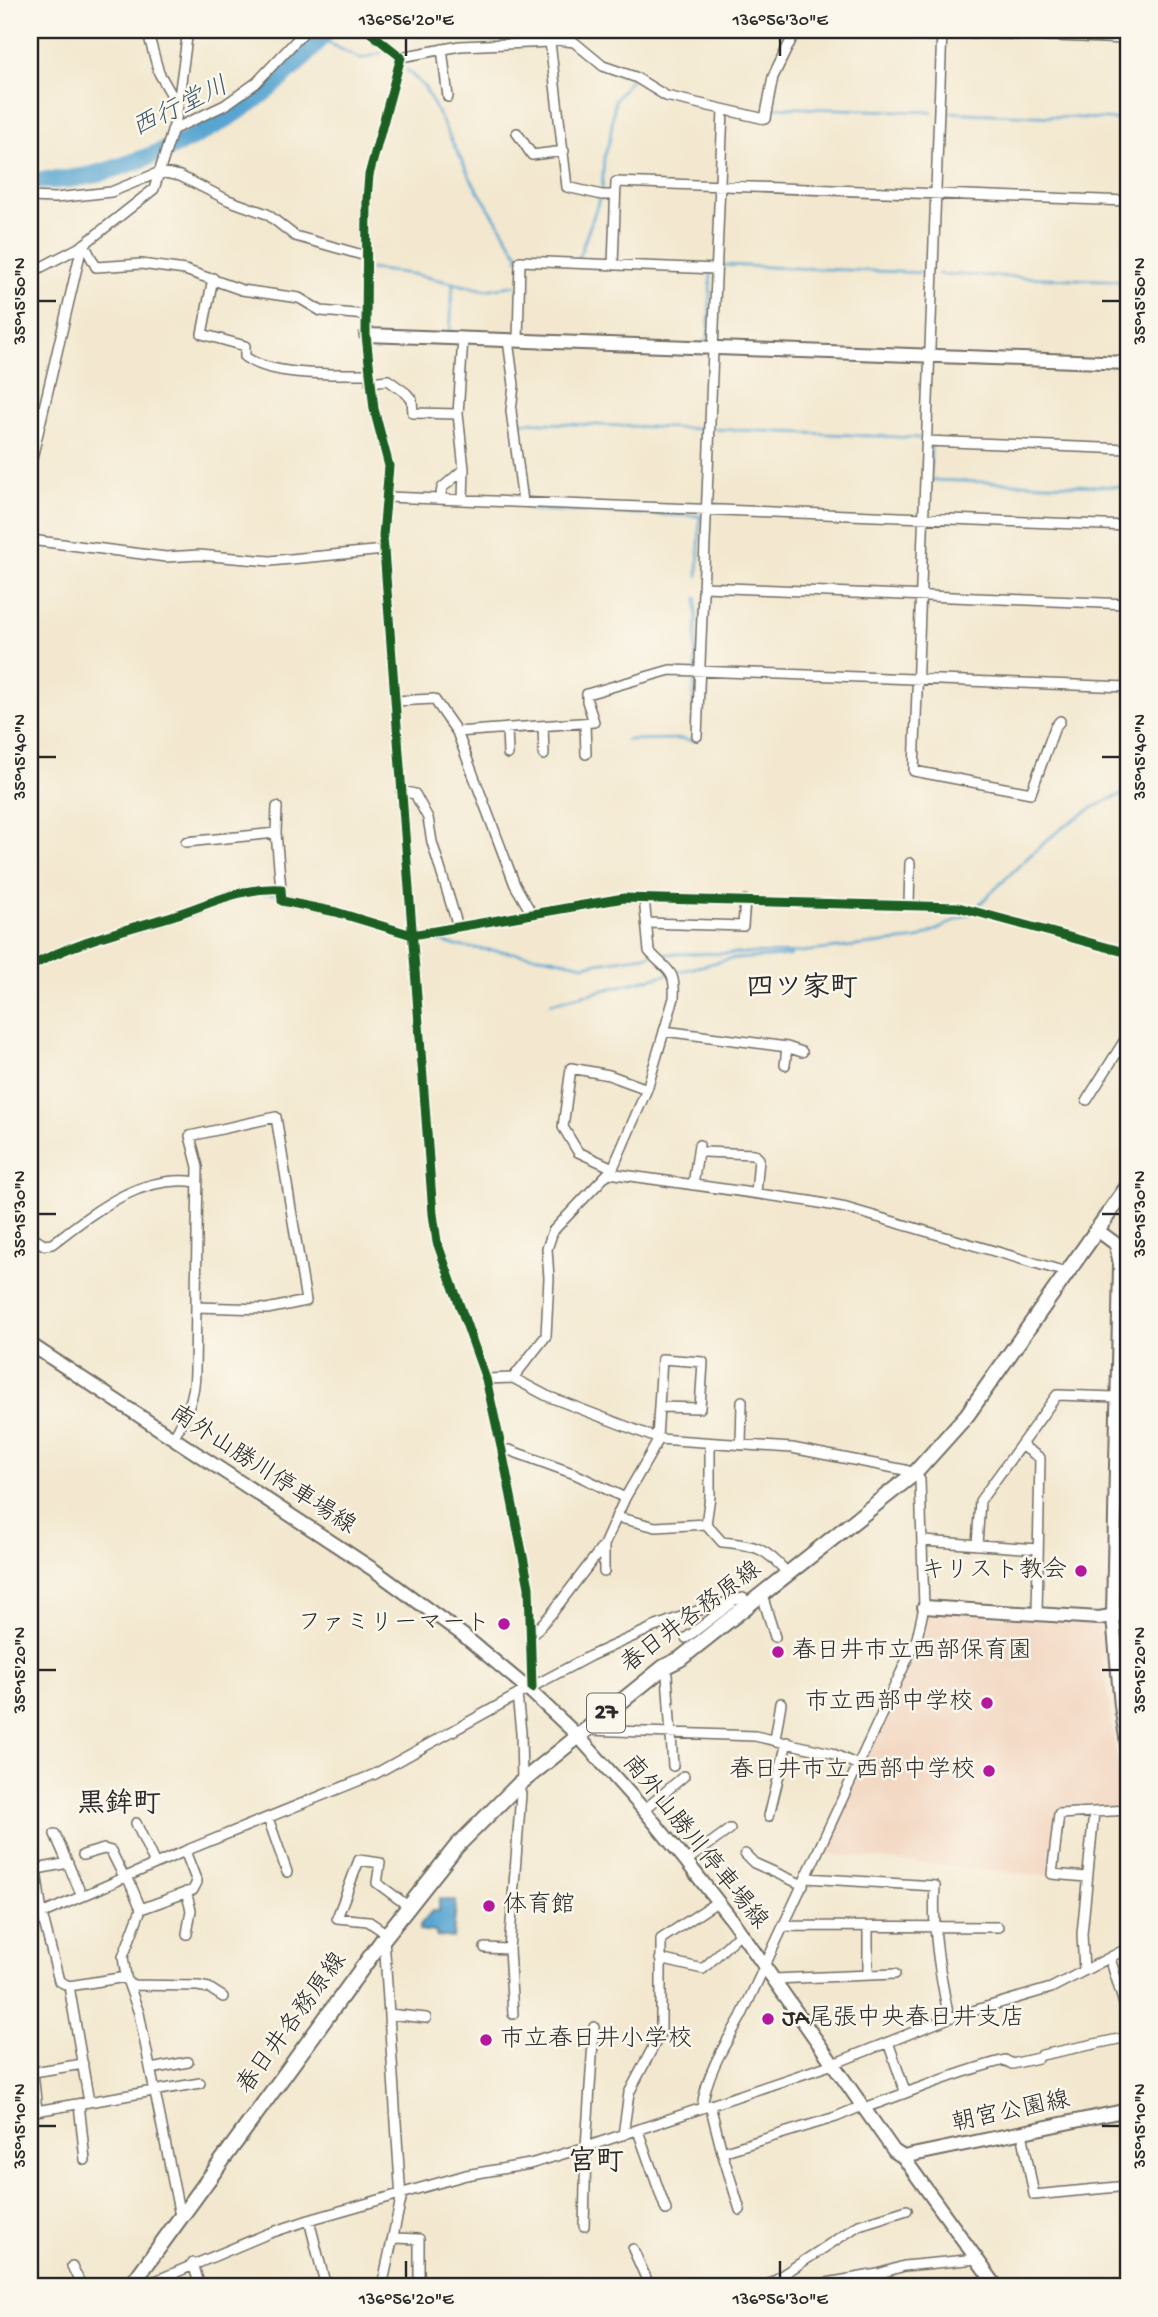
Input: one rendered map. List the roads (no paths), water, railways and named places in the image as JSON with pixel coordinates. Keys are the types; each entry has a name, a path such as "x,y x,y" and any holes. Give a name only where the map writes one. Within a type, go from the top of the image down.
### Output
{"main road":[{"name":"春日井各務原線","path":"131,2286 385,1936 456,1847 520,1783 664,1667 680,1659 742,1603 762,1595 915,1473 967,1415 1128,1186"}],"street":[{"path":"147,30 159,73 177,106"},
{"path":"30,273 83,245 154,189 172,134 188,30"},
{"path":"172,134 225,105 256,83 306,30"},
{"path":"367,30 401,57 442,49 550,41 574,42 603,66 635,77 666,96 765,119 773,77 796,30"},
{"path":"556,30 550,41 568,187 602,195 615,195"},
{"path":"908,30 1128,39"},
{"path":"942,31 914,771 1031,793 1055,727 1060,721"},
{"path":"442,49 448,97"},
{"path":"401,57 369,175 366,335 373,409 389,466 383,536 437,1242 486,1379 529,1587 532,1635 521,1732 521,1794 509,1949 513,2014"},
{"path":"697,736 723,110"},
{"path":"517,133 532,155 564,151"},
{"path":"30,197 55,198 111,191 161,171 180,176 228,200 267,214 295,236 366,256"},
{"path":"613,265 616,181 1128,201"},
{"path":"83,245 96,267 141,264 185,270 242,290 299,298 321,311 366,315"},
{"path":"30,467 33,437 83,245"},
{"path":"523,502 511,411 514,385 513,340 520,261 716,269"},
{"path":"213,278 202,334 245,346 245,357 254,363 312,375 388,380 412,400 413,413 458,414"},
{"path":"366,335 1128,363"},
{"path":"463,338 458,414 464,468 463,500"},
{"path":"926,441 1128,449"},
{"path":"440,499 442,488 464,468"},
{"path":"387,497 1128,526"},
{"path":"30,540 166,557 199,555 271,561 384,550"},
{"path":"704,587 1128,604"},
{"path":"457,732 594,722 587,694 670,670 1128,687"},
{"path":"395,701 434,699 457,732 515,885 532,914"},
{"path":"585,723 586,754"},
{"path":"543,726 544,755"},
{"path":"507,728 508,754"},
{"path":"401,791 415,794 428,818 432,842 458,927"},
{"path":"277,807 276,833 282,901 412,931 458,927 624,898 909,905 958,907 1128,953"},
{"path":"186,842 276,833"},
{"path":"909,905 910,863"},
{"path":"30,967 52,955 229,895 259,888 281,889"},
{"path":"513,1378 546,1336 549,1278 547,1249 553,1231 611,1171 647,1089 674,998 673,972 649,951 645,898"},
{"path":"647,923 743,926 745,900"},
{"path":"664,1031 787,1047 802,1052"},
{"path":"1087,1100 1128,1035"},
{"path":"785,1065 787,1047"},
{"path":"647,1089 609,1075 571,1068 563,1126 579,1152 611,1171 846,1209 1066,1272"},
{"path":"173,1438 187,1414 195,1384 197,1182 198,1167 190,1136 276,1118 306,1301 267,1309 196,1307"},
{"path":"693,1185 701,1149 754,1154 759,1158 756,1193"},
{"path":"30,1236 44,1245 52,1244 102,1206 140,1189 163,1182 197,1182"},
{"path":"1097,1230 1116,1244 1120,1265 1122,1396 1113,1616 1121,1706 1128,1749"},
{"name":"南外山勝川停車場線","path":"30,1344 374,1570 460,1632 526,1691 582,1733 717,1902 894,2151 903,2157 997,2287"},
{"path":"532,1635 604,1545 625,1499 658,1439 659,1407 662,1359 703,1362 700,1408 659,1407"},
{"path":"486,1379 513,1378 547,1396 658,1439 792,1448 915,1473 920,1480 924,1606 917,1638 741,2017 714,2065 703,2096 740,2210"},
{"path":"977,1545 980,1501 1057,1395 1122,1396"},
{"path":"741,1445 742,1401"},
{"path":"706,1524 710,1496 710,1443"},
{"path":"1021,1445 1040,1458 1037,1614"},
{"path":"502,1451 509,1450 575,1474 625,1499"},
{"path":"616,1517 656,1527 706,1524 722,1542 755,1546 772,1555 789,1574"},
{"path":"923,1541 1038,1549"},
{"path":"604,1545 604,1572"},
{"path":"762,1595 775,1637"},
{"path":"30,1919 185,1851 375,1774 590,1656 654,1627 708,1607 742,1603"},
{"path":"686,1638 742,1603"},
{"path":"924,1606 1099,1618 1128,1613"},
{"path":"664,1667 667,1675 673,1766"},
{"path":"775,1739 781,1703"},
{"path":"582,1733 672,1733 775,1739 831,1753 858,1765"},
{"path":"769,1816 787,1742"},
{"path":"644,1810 684,1776"},
{"path":"1087,1877 1052,1874 1059,1814 1128,1810"},
{"path":"1084,1971 1082,1934 1094,1812"},
{"path":"268,1818 287,1872"},
{"path":"136,1823 155,1864"},
{"path":"686,1861 730,1829"},
{"path":"55,1834 82,1896"},
{"path":"83,1856 104,1849 111,1851 141,1909 123,1957 127,1981 139,2013 179,2211 183,2215"},
{"path":"141,1909 193,1890 197,1882 185,1851"},
{"path":"745,1854 754,1863 804,1882 935,1885 939,1970 949,2018"},
{"path":"382,2287 394,2238 400,2194 385,1936 368,1921 337,1918 359,1860 380,1863 377,1883 408,1906"},
{"path":"68,1863 33,1870 59,1981 69,1986 127,1981 198,1986 208,1988 223,1997"},
{"path":"186,1892 191,1910 187,1934"},
{"path":"623,2135 629,2093 661,2032 661,1939 717,1902"},
{"path":"784,1926 998,1927"},
{"path":"867,1975 868,1927"},
{"path":"660,1959 703,1969 740,1933"},
{"path":"485,1948 509,1949"},
{"path":"131,2286 141,2287 193,2263 309,2220 466,2175 530,2164 833,2064 949,2018 1051,1988 1128,1948"},
{"path":"1110,1958 1128,2017"},
{"path":"773,1979 895,1974"},
{"path":"69,1986 83,2064 85,2160"},
{"path":"389,2014 426,2018"},
{"path":"584,2226 594,2027"},
{"path":"722,2151 836,2117 905,2091 1005,2060 1012,2063 1128,2038"},
{"path":"888,2042 905,2091"},
{"path":"151,2069 188,2062"},
{"path":"83,2064 33,2072 34,2111 200,2083"},
{"name":"朝宮公園線","path":"903,2157 1128,2110"},
{"path":"638,2130 666,2210"},
{"path":"1022,2132 1034,2195 1128,2186"},
{"path":"764,2287 859,2225 907,2210"},
{"path":"309,2220 326,2287"},
{"path":"394,2238 419,2239 419,2287"},
{"path":"633,2249 650,2287"},
{"path":"804,2287 878,2274 904,2266 977,2259"},
{"path":"193,2263 200,2287"},
{"path":"72,2266 82,2287"},
{"path":"878,2274 880,2287"}],"water":[{"path":"439,1899 456,1901 453,1938 420,1930 420,1925 432,1911 439,1911"}],"waterway":[{"name":"西行堂川","path":"30,180 78,178 105,172 202,133 269,89 328,30"},
{"path":"321,39 360,59 381,53"},
{"path":"407,70 425,88 472,181 518,254 517,259"},
{"path":"602,192 604,157 610,139 615,100 631,79"},
{"path":"772,107 932,112"},
{"path":"944,112 1128,120"},
{"path":"578,260 599,200"},
{"path":"720,265 926,273"},
{"path":"370,269 412,274 485,290 516,285"},
{"path":"703,342 708,339 711,272"},
{"path":"938,274 1128,281"},
{"path":"453,283 450,333 453,333"},
{"path":"515,349 527,494"},
{"path":"519,422 703,429"},
{"path":"715,429 919,438"},
{"path":"931,444 930,480 1128,487"},
{"path":"529,510 700,516 698,576"},
{"path":"695,668 697,598"},
{"path":"693,728 694,675"},
{"path":"626,740 691,741 693,738"},
{"path":"974,909 1064,827 1083,813 1128,792"},
{"path":"265,893 289,895 334,907"},
{"path":"137,932 231,900"},
{"path":"658,954 792,953 918,939 969,914"},
{"path":"427,937 457,946 547,957 584,965 651,955"},
{"path":"551,1003 730,959 790,956 792,953"}],"place":[{"name":"キリスト教会","path":"1081,1571"},
{"name":"ファミリーマート","path":"504,1624"},
{"name":"春日井市立西部保育園","path":"778,1652"},
{"name":"市立西部中学校","path":"987,1703"},
{"name":"春日井市立 西部中学校","path":"989,1771"},
{"name":"体育館","path":"489,1906"},
{"name":"JA尾張中央春日井支店","path":"768,2019"},
{"name":"市立春日井小学校","path":"486,2040"}],"district":[{"name":"四ツ家町","path":"802,989"},
{"name":"黒鉾町","path":"119,1805"},
{"name":"宮町","path":"596,2163"}]}
